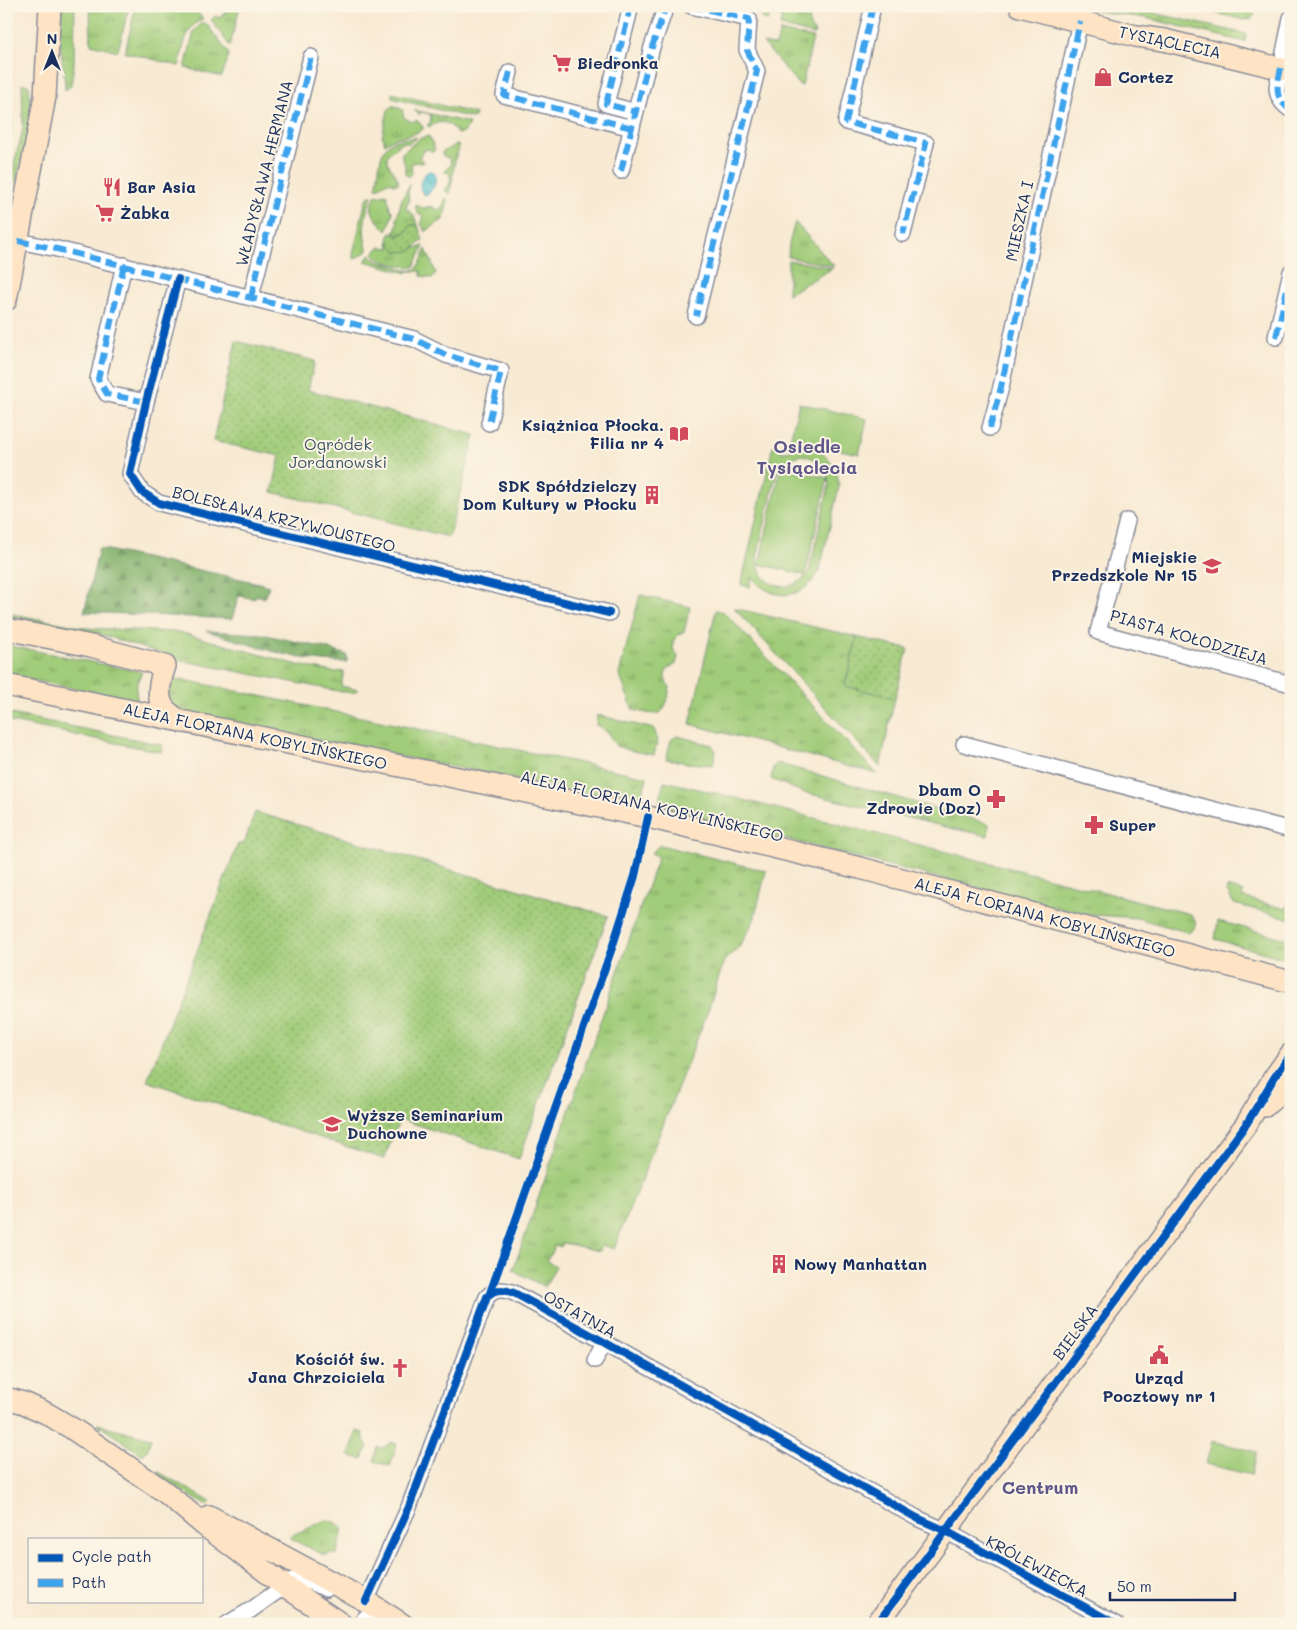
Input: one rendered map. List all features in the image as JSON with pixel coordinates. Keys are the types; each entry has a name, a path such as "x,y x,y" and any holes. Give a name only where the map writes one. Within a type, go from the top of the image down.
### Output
{"street":[{"path":"6,300 46,97 50,6"},
{"path":"631,6 606,104 636,112"},
{"path":"621,171 652,47 666,6"},
{"path":"691,6 749,19 747,50 757,71 696,316"},
{"path":"873,6 846,122 926,143 903,234"},
{"name":"TYSIĄCLECIA","path":"1020,6 1136,36 1164,40 1286,70"},
{"path":"1291,18 1286,70 1277,91 1282,104 1291,110"},
{"name":"MIESZKA I","path":"990,428 1001,387 1080,21"},
{"name":"WŁADYSŁAWA HERMANA","path":"251,297 312,56"},
{"path":"510,72 504,95 632,128"},
{"path":"18,241 124,265 414,339 446,355 501,371 489,423"},
{"path":"124,265 98,379 107,394 146,402"},
{"path":"1276,337 1291,272"},
{"name":"BOLESŁAWA KRZYWOUSTEGO","path":"178,279 146,402 130,474 142,492 159,503 609,613"},
{"name":"PIASTA KOŁODZIEJA","path":"1127,521 1098,632 1291,684"},
{"path":"6,629 91,646 165,666 161,676 159,695 166,711 182,722"},
{"name":"ALEJA FLORIANA KOBYLIŃSKIEGO","path":"6,685 648,817 755,842 1287,983"},
{"path":"964,744 1291,830"},
{"name":"BIELSKA","path":"877,1624 1247,1124 1274,1078 1291,1054"},
{"name":"BIELSKA","path":"1247,1124 1291,1082"},
{"name":"OSTATNIA","path":"366,1601 409,1507 487,1297 496,1290 514,1293 917,1518 946,1531"},
{"path":"595,1360 604,1342"},
{"path":"6,1398 24,1403 46,1413 73,1429 165,1492 204,1525 285,1586 341,1624"},
{"path":"165,1492 366,1601 402,1624"},
{"name":"KRÓLEWIECKA","path":"946,1531 1116,1624"},
{"path":"274,1550 284,1569 285,1586"},
{"path":"227,1624 251,1610 293,1580 311,1582 395,1624"},
{"path":"360,1624 365,1618 376,1617 395,1624"}],"green space":[{"path":"61,6 75,6 74,64 71,86 65,90 60,45"},
{"path":"90,6 129,6 118,51 91,44"},
{"path":"136,6 193,6 203,19 192,27 188,33 179,66 125,52"},
{"path":"227,6 240,6 230,46 211,20 216,16 219,18 229,9"},
{"path":"772,6 821,6 811,16 809,23 815,32 814,35 780,26 782,17 770,15 768,21 761,18 763,10"},
{"path":"1079,6 1131,6 1136,9 1246,34 1245,42 1146,18 1101,12"},
{"path":"1187,6 1239,6 1250,9 1255,14 1251,19 1244,20"},
{"path":"206,23 229,54 222,77 185,68 194,31 201,24"},
{"path":"780,31 813,38 802,86 798,84 763,43 776,46"},
{"path":"8,74 12,126 6,150 6,78"},
{"path":"22,84 29,85 31,119 10,207 6,207 6,193 23,129"},
{"path":"392,93 476,114 472,118 392,98"},
{"path":"393,105 403,110 403,115 406,119 413,122 417,120 423,129 385,144 382,137 388,110"},
{"path":"414,110 469,123 464,133 457,134 449,124 445,123 438,123 429,127 427,125 430,123 431,117 429,114 421,112 419,115"},
{"path":"429,136 435,150 433,152 428,149 423,151 419,158 423,161 422,163 415,162 411,164 412,173 409,177 405,174 402,153 420,138"},
{"path":"417,137 408,144 406,142 397,145 387,156 389,165 399,183 394,185 388,182 376,189 380,161 385,148 397,140"},
{"path":"458,145 459,149 455,159 450,194 444,189 448,187 451,178 448,172 445,172 445,169 450,167 451,162 443,156 442,152"},
{"path":"410,184 409,202 406,208 413,214 418,225 411,225 406,232 396,236 394,234 398,221 396,220 402,199"},
{"path":"387,194 390,209 393,212 387,231 375,218 371,208 375,196"},
{"path":"372,196 367,210 364,230 368,251 354,259 353,254 366,199"},
{"path":"446,198 448,200 444,219 425,232 421,223 423,216 418,214 415,205 423,208 431,206 438,210 442,207"},
{"path":"795,222 834,266 788,257 789,244"},
{"path":"411,225 418,225 423,240 410,251 397,252 388,238 391,233 399,236 406,232"},
{"path":"389,241 391,245 410,251 415,247 424,246 414,267 390,263 376,257 373,253 380,247 390,248"},
{"path":"426,249 436,273 432,278 421,276 421,271 408,271 407,273 365,261 370,255 380,262 405,270 412,270 418,267"},
{"path":"788,260 833,268 788,294"},
{"name":"Ogródek Jordanowski","path":"236,341 315,361 308,390 475,435 449,537 272,492 280,456 213,441"},
{"path":"799,403 867,419 859,454 790,439"},
{"path":"773,446 783,448 782,453 803,448 813,449 821,453 834,466 839,487 820,569 814,579 807,587 789,594 769,591 760,586 752,577 750,587 741,585","holes":["802,455 807,456 822,465 827,473 829,485 809,572 794,585 777,586 763,576 757,557 777,471 791,458"]},
{"path":"781,467 828,478 805,575 759,564"},
{"path":"99,548 269,586 265,598 256,595 255,599 239,596 232,619 84,612"},
{"path":"640,595 690,607 684,632 673,641 673,649 678,656 676,664 669,668 665,677 670,687 666,704 664,709 656,714 633,710 619,674"},
{"path":"734,608 857,637 845,686 895,698 880,767"},
{"path":"716,610 724,612 877,774 690,724"},
{"path":"13,614 86,628 179,632 298,665 334,672 344,671 341,686 359,690 352,693 338,691 184,661 103,635 11,616"},
{"path":"207,631 261,634 326,648 347,655 347,662 312,660 259,647"},
{"path":"857,637 908,649 895,698 845,686"},
{"path":"6,645 142,672 136,693 138,701 6,675"},
{"path":"172,680 189,681 647,777 640,804 171,711 161,687"},
{"path":"6,713 163,745 161,752 6,721"},
{"path":"597,715 654,729 658,740 654,755 616,746 610,736 596,725"},
{"path":"677,736 712,745 716,751 713,765 666,759 671,740"},
{"path":"777,763 989,824 988,836 802,792 771,779 773,767"},
{"path":"664,781 1190,914 1195,920 1195,926 1193,930 1187,932 1137,918 1082,914 658,807"},
{"path":"255,812 608,916 519,1159 400,1119 384,1159 147,1081 238,844 244,844"},
{"path":"660,845 766,871 754,920 740,946 724,961 708,1011 614,1249 602,1245 600,1251 563,1243 561,1247 555,1245 547,1261 556,1266 545,1287 513,1270 658,857 651,853"},
{"path":"1227,887 1243,892 1242,897 1286,909 1288,904 1291,910 1291,919 1234,904 1226,890"},
{"path":"1218,921 1291,940 1286,959 1215,939"},
{"path":"97,1424 151,1438 147,1451 143,1455"},
{"path":"357,1431 363,1433 368,1446 363,1459 349,1456"},
{"path":"1212,1441 1257,1452 1251,1475 1206,1464"},
{"path":"391,1442 397,1444 390,1466 374,1461 378,1447 383,1448"},
{"path":"157,1471 211,1502 205,1505 160,1477"},
{"path":"327,1520 335,1522 343,1528 337,1555 332,1553 324,1555 293,1540 290,1536"}],"water":[{"path":"429,171 434,172 435,182 431,191 426,195 421,191 420,185 422,178"}],"marked path":[{"path":"631,6 606,104 636,112"},
{"path":"621,171 652,47 666,6"},
{"path":"691,6 749,19 747,50 757,71 696,316"},
{"path":"873,6 846,122 926,143 903,234"},
{"path":"990,428 1001,387 1080,21"},
{"path":"251,297 311,57"},
{"path":"1281,68 1278,92 1281,101 1291,110"},
{"path":"510,72 504,95 632,128"},
{"path":"18,241 57,249 414,339 446,355 501,371 489,423"},
{"path":"124,265 98,379 107,394 146,402"},
{"path":"1276,337 1291,272"}],"cycle path":[{"path":"178,279 146,402 130,474 142,492 159,503 609,613"},
{"path":"490,1293 612,948 635,876 648,817"},
{"path":"877,1624 1247,1123 1291,1054"},
{"path":"366,1601 409,1507 487,1297 493,1292 503,1290 514,1293 604,1342 917,1518 946,1531 1116,1624"}],"place":[{"name":"Biedronka","path":"562,63"},
{"name":"Cortez","path":"1103,77"},
{"name":"Bar Asia","path":"112,187"},
{"name":"Żabka","path":"105,213"},
{"name":"Książnica Płocka. Filia nr 4","path":"679,434"},
{"name":"SDK Spółdzielczy Dom Kultury w Płocku","path":"652,495"},
{"name":"Miejskie Przedszkole Nr 15","path":"1212,566"},
{"name":"Dbam O Zdrowie (Doz)","path":"996,799"},
{"name":"Super","path":"1094,825"},
{"name":"Wyższe Seminarium Duchowne","path":"332,1124"},
{"name":"Nowy Manhattan","path":"779,1264"},
{"name":"Urząd Pocztowy nr 1","path":"1159,1355"},
{"name":"Kościół św. Jana Chrzciciela","path":"400,1368"}],"district":[{"name":"Osiedle Tysiąclecia","path":"807,457"},
{"name":"Centrum","path":"1040,1488"}]}
